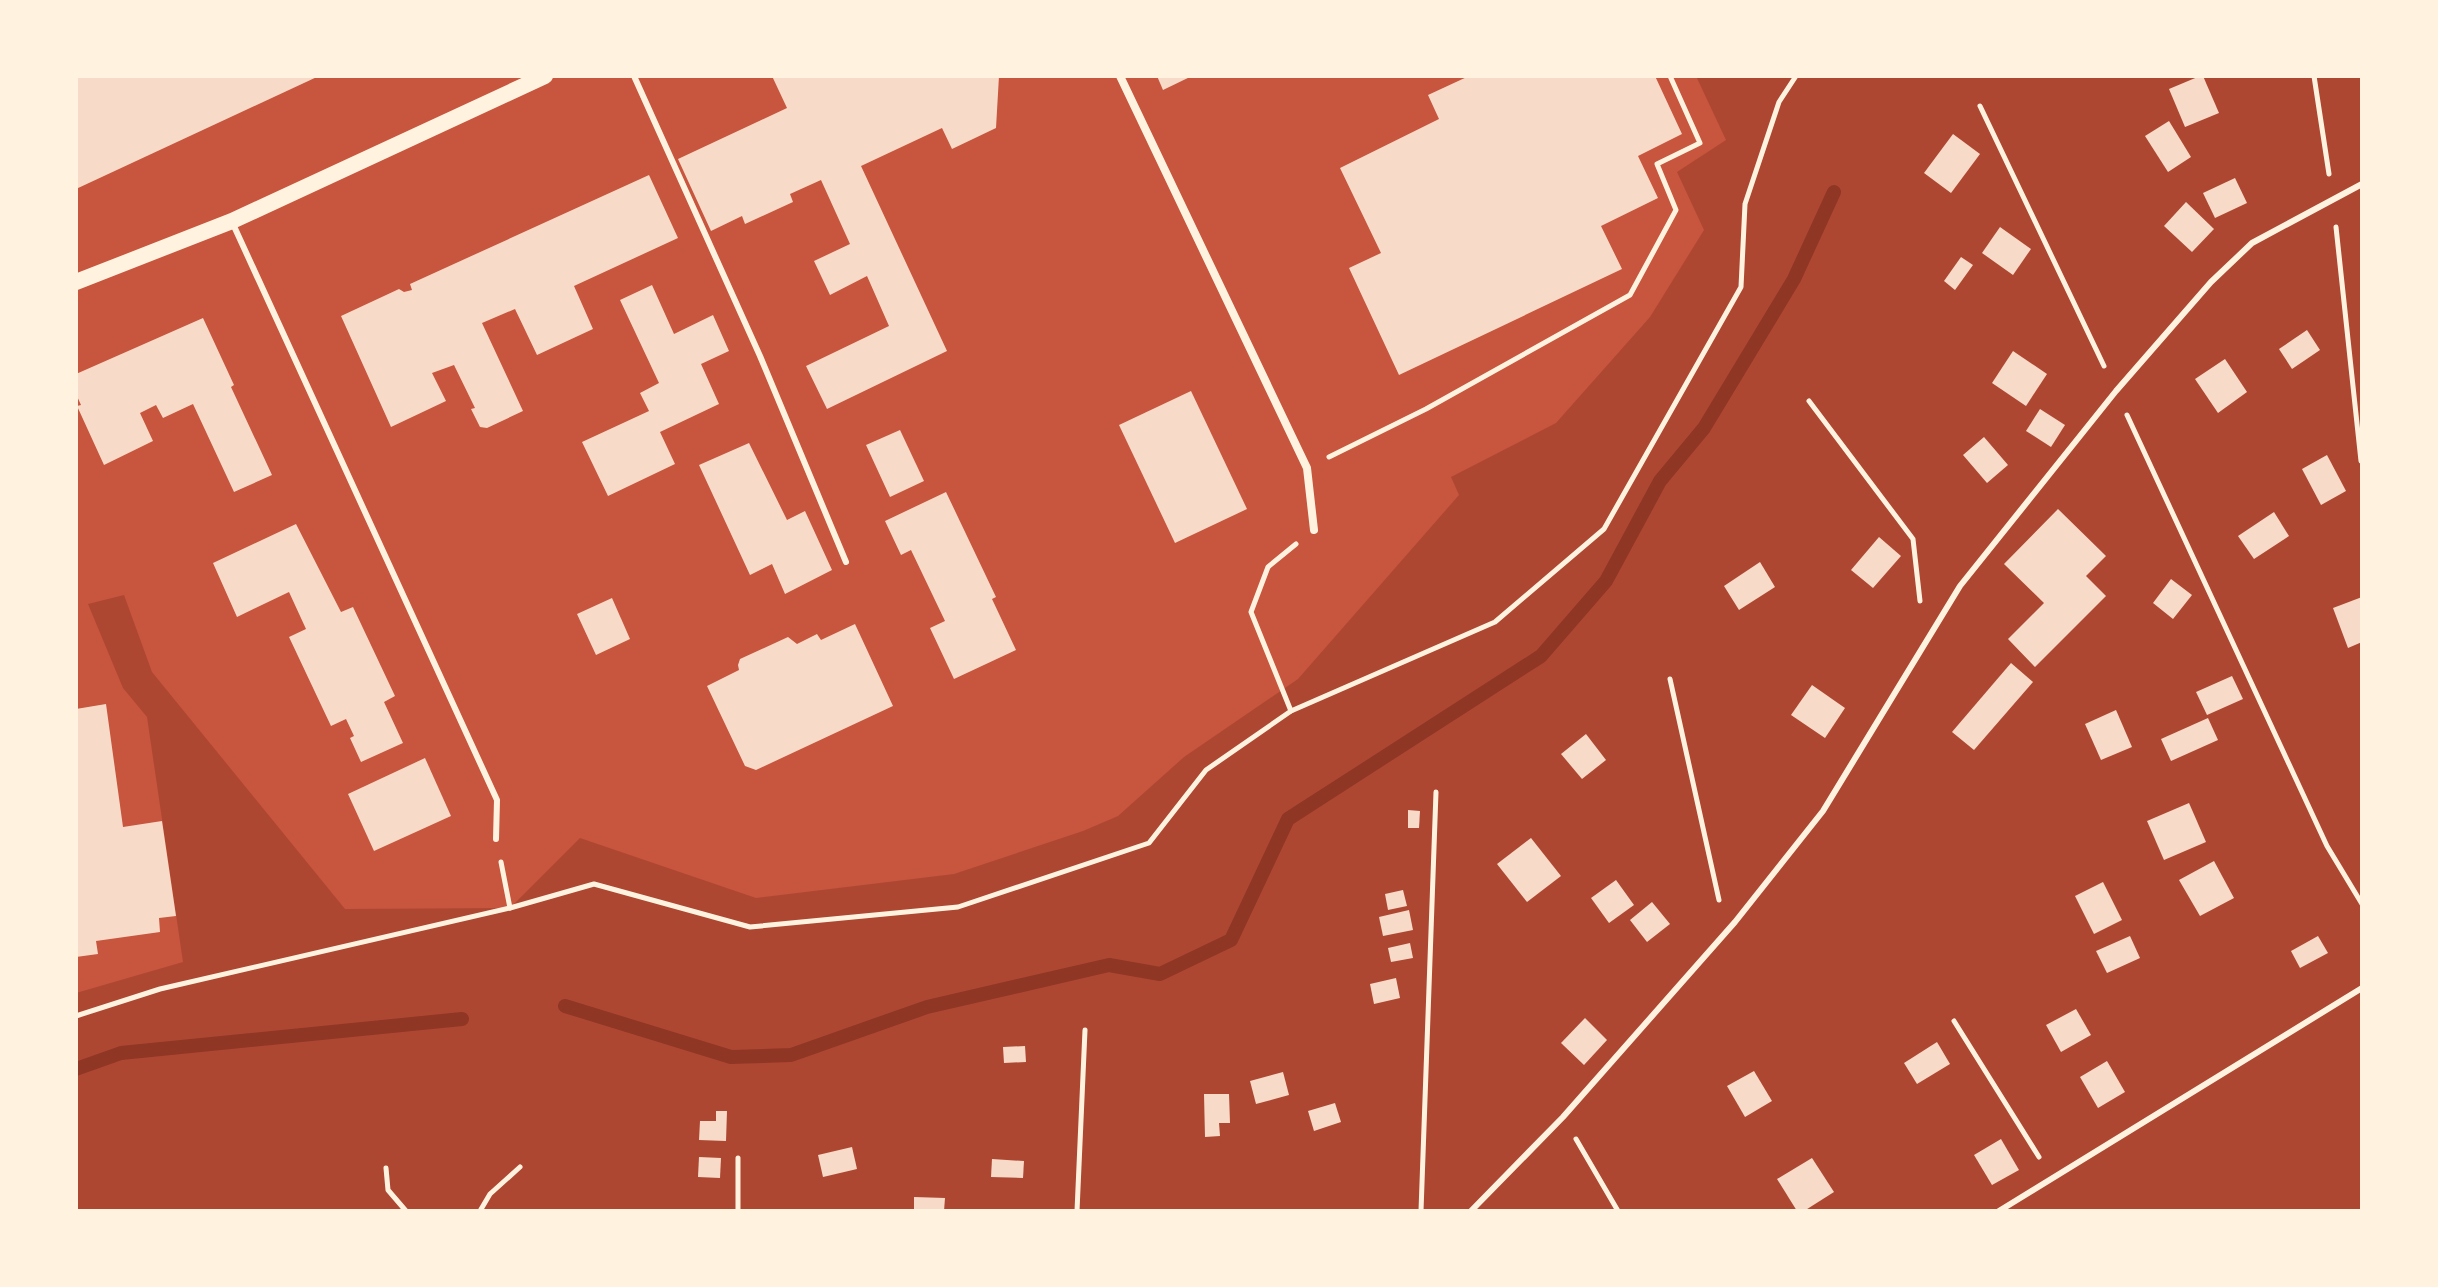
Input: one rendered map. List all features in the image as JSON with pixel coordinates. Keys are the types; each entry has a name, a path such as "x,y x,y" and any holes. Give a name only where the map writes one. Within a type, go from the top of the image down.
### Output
{"main road":[{"path":"76,282 232,221 545,76"}],"street":[{"path":"1120,76 1307,468 1314,530"}],"lane":[{"path":"634,76 760,356 846,562"},
{"path":"1471,1211 1563,1117 1727,932 1823,811 1960,586 2116,391 2211,282 2252,243 2362,184"},
{"path":"232,221 497,800 496,839"},
{"path":"1999,1211 2362,988"}],"path":[{"path":"1307,468 1426,409 1630,295 1676,210 1657,164 1700,143 1670,76"},
{"path":"76,1016 160,989 510,908 594,884 750,927 958,907 1149,843 1206,770 1291,711 1495,622 1604,529 1741,287 1745,204 1779,102 1796,76"},
{"path":"2314,76 2333,198 2361,461"},
{"path":"1980,106 2327,846 2362,904"},
{"path":"1809,401 1913,539 1925,642"},
{"path":"1291,711 1251,612 1268,567 1314,530"},
{"path":"1670,679 1727,932"},
{"path":"1421,1211 1436,792"},
{"path":"496,839 510,908"},
{"path":"1954,1021 2052,1178"},
{"path":"1077,1211 1085,1030"},
{"path":"1563,1117 1618,1211"},
{"path":"738,1158 738,1211"},
{"path":"480,1211 490,1194 520,1167"},
{"path":"386,1168 388,1190 406,1211"}],"shaded area":[{"path":"1696,76 2362,76 2362,1211 76,1211 76,993 183,962 147,717 123,688 88,604 124,595 152,672 345,909 510,908 580,838 756,898 954,874 1083,831 1118,816 1184,757 1298,679 1459,495 1451,477 1556,423 1650,317 1704,230 1677,172 1726,140"}],"building":[{"path":"76,76 319,76 76,189"},
{"path":"772,76 999,76 996,128 952,149 942,128 861,166 947,351 827,409 806,366 889,326 867,276 830,295 814,261 850,244 821,180 790,194 793,202 745,224 742,216 711,231 678,159 787,108"},
{"path":"1157,76 1192,76 1163,90"},
{"path":"1469,76 1655,76 1682,134 1638,156 1658,198 1601,226 1622,269 1399,375 1349,268 1381,253 1340,168 1439,119 1428,95"},
{"path":"2203,76 2219,113 2185,127 2169,89"},
{"path":"2169,121 2191,157 2168,172 2145,136"},
{"path":"1953,134 1980,154 1951,193 1924,173"},
{"path":"649,175 678,238 574,286 593,329 537,355 515,309 482,323 523,411 487,428 480,427 471,409 475,408 454,365 432,373 446,401 391,427 341,316 399,289 404,292 412,290 410,284"},
{"path":"2235,178 2247,203 2215,218 2203,193"},
{"path":"2186,202 2214,229 2192,252 2164,226"},
{"path":"2000,227 2031,249 2013,275 1982,253"},
{"path":"1961,257 1973,265 1955,290 1944,281"},
{"path":"652,285 674,334 713,315 729,351 701,364 719,404 660,432 675,464 608,496 582,442 649,411 640,393 659,383 620,300"},
{"path":"203,318 272,475 234,492 193,404 163,418 156,405 140,413 153,441 104,465 77,406 81,405 76,394 76,374"},
{"path":"2307,330 2320,350 2292,369 2279,349"},
{"path":"2013,351 2047,374 2026,406 1992,383"},
{"path":"2225,359 2247,392 2218,413 2195,379"},
{"path":"1191,391 1247,509 1175,543 1119,425"},
{"path":"2040,409 2065,425 2051,447 2026,431"},
{"path":"900,430 924,481 890,497 866,445"},
{"path":"1984,437 2008,465 1987,483 1963,455"},
{"path":"749,443 787,520 805,511 832,570 785,594 772,564 750,575 699,465"},
{"path":"2327,455 2346,491 2321,505 2302,469"},
{"path":"946,492 996,597 992,599 1016,650 954,679 930,628 945,621 911,550 901,555 885,521"},
{"path":"2058,509 2106,556 2086,576 2106,596 2035,667 2008,639 2044,603 2004,564"},
{"path":"2274,512 2289,536 2254,559 2238,536"},
{"path":"296,524 341,612 353,607 395,696 384,702 403,743 361,762 350,738 354,736 346,719 331,726 289,637 306,629 289,592 237,617 213,563"},
{"path":"1879,537 1901,556 1873,588 1851,570"},
{"path":"1760,562 1775,587 1739,610 1724,586"},
{"path":"2171,579 2192,595 2173,619 2153,603"},
{"path":"2362,597 2362,642 2348,648 2333,608"},
{"path":"612,598 630,639 596,655 577,614"},
{"path":"855,624 893,706 756,770 745,766 707,686 739,670 740,659 788,637 797,644 817,634 821,640"},
{"path":"2011,663 2033,682 1974,750 1952,732"},
{"path":"2232,676 2243,699 2207,715 2196,692"},
{"path":"1812,685 1845,708 1825,738 1791,715"},
{"path":"106,704 123,827 162,821 176,916 159,918 160,932 96,941 98,954 76,957 76,709"},
{"path":"2116,710 2132,747 2101,760 2085,724"},
{"path":"2208,718 2218,740 2171,761 2161,739"},
{"path":"1586,734 1606,760 1582,779 1561,754"},
{"path":"425,758 451,816 374,851 348,794"},
{"path":"2189,803 2206,842 2164,860 2147,821"},
{"path":"1408,810 1420,811 1419,828 1408,828"},
{"path":"1531,838 1561,876 1527,902 1497,864"},
{"path":"2214,861 2234,898 2200,916 2179,880"},
{"path":"1616,880 1634,905 1609,923 1591,898"},
{"path":"2103,882 2122,920 2094,934 2075,896"},
{"path":"1403,890 1407,906 1388,910 1385,894"},
{"path":"1652,902 1670,924 1647,942 1630,920"},
{"path":"1409,910 1413,930 1383,936 1379,917"},
{"path":"2130,936 2140,958 2107,973 2096,951"},
{"path":"2318,936 2328,953 2300,968 2291,951"},
{"path":"1410,943 1413,958 1391,962 1388,948"},
{"path":"1396,978 1400,998 1374,1004 1370,984"},
{"path":"2076,1009 2091,1035 2061,1052 2046,1025"},
{"path":"1585,1018 1607,1040 1584,1065 1561,1043"},
{"path":"1937,1042 1950,1064 1917,1084 1904,1063"},
{"path":"1025,1046 1026,1062 1004,1063 1003,1047"},
{"path":"2107,1061 2125,1092 2098,1108 2080,1077"},
{"path":"1754,1071 1772,1101 1745,1117 1727,1086"},
{"path":"1283,1072 1289,1095 1256,1104 1250,1081"},
{"path":"1204,1094 1229,1094 1230,1123 1219,1123 1220,1136 1205,1137"},
{"path":"1335,1103 1341,1122 1314,1131 1308,1111"},
{"path":"716,1111 727,1111 726,1141 699,1140 700,1121 716,1121"},
{"path":"2001,1139 2019,1170 1992,1185 1974,1155"},
{"path":"852,1147 857,1169 823,1177 818,1155"},
{"path":"699,1157 721,1158 720,1178 698,1177"},
{"path":"1812,1158 1834,1192 1804,1211 1797,1211 1777,1179"},
{"path":"992,1159 1024,1161 1023,1178 991,1177"},
{"path":"914,1197 945,1198 944,1211 914,1211"}],"waterway":[{"path":"565,1006 731,1057 791,1055 927,1007 1109,965 1160,974 1231,940 1288,819 1541,656 1606,581 1660,481 1704,428 1794,279 1834,192"},
{"path":"76,1069 121,1053 462,1019"}]}
